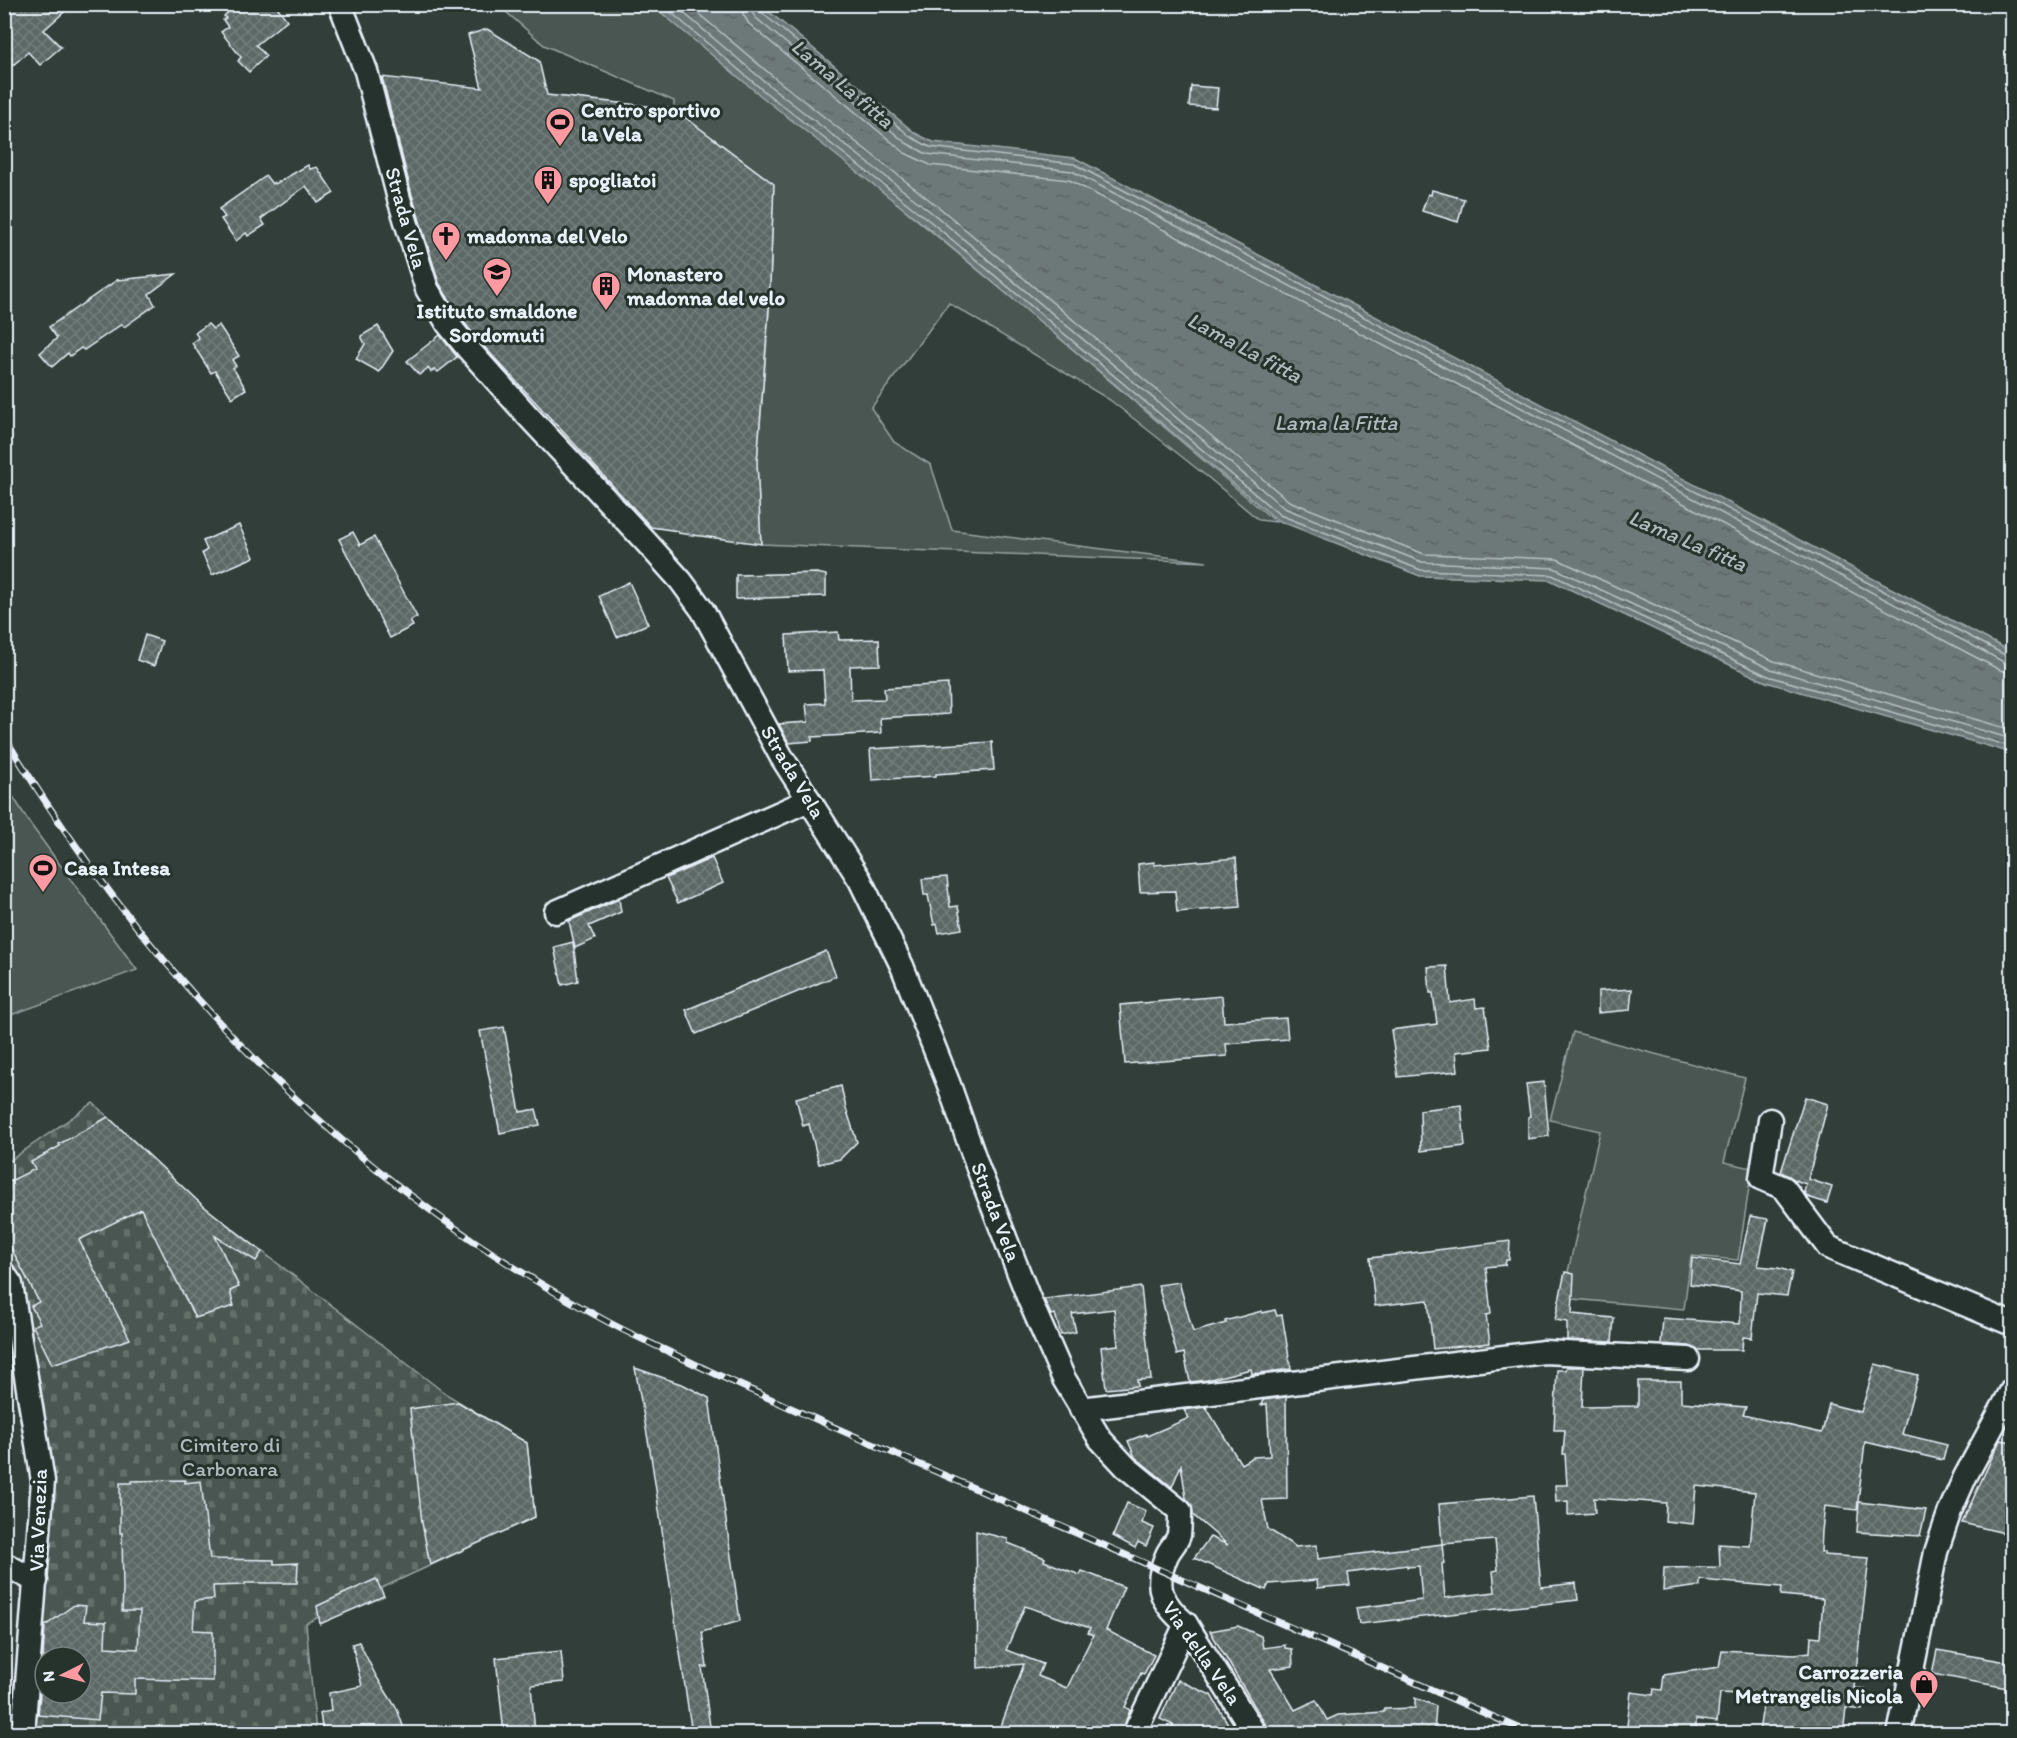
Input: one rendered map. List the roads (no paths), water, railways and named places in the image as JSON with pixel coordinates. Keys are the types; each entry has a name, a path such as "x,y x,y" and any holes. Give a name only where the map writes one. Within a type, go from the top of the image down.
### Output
{"street":[{"name":"Strada Vela","path":"340,4 366,71 399,199 427,289 448,324 469,350 681,580 703,611 781,756 860,880 902,966 1029,1299 1064,1379 1100,1439 1126,1467 1180,1511 1178,1537 1168,1552 1161,1570"},
{"path":"556,912 808,800"},
{"path":"1770,1120 1761,1178 1784,1188 1828,1247 2013,1324"},
{"name":"Via Venezia","path":"4,1274 11,1284 43,1481 23,1734"},
{"path":"1081,1409 1544,1352 1688,1359"},
{"path":"1899,1734 1936,1552 1965,1477 2013,1390"},
{"path":"4,1564 36,1581"},
{"name":"Via della Vela","path":"1161,1570 1160,1592 1174,1614 1186,1624 1256,1734"},
{"path":"1134,1734 1186,1624"}],"water":[{"name":"Lama la Fitta","path":"652,5 761,5 915,133 933,142 1075,158 2012,652 2012,753 1766,682 1550,580 1420,576 1277,520 927,227 761,96"}],"railway":[{"path":"4,736 63,827 126,913 194,994 266,1071 344,1142 427,1208 515,1268 608,1322 736,1383 1532,1734"}],"place":[{"name":"Centro sportivo la Vela","path":"560,148"},
{"name":"spogliatoi","path":"548,206"},
{"name":"madonna del Velo","path":"446,262"},
{"name":"Istituto smaldone Sordomuti","path":"497,298"},
{"name":"Monastero madonna del velo","path":"606,312"},
{"name":"Casa Intesa","path":"43,894"},
{"name":"Carrozzeria Metrangelis Nicola","path":"1924,1710"}],"water label":[{"name":"Lama La fitta","path":"843,83"},
{"name":"Lama La fitta","path":"1245,347"},
{"name":"Lama La fitta","path":"1688,540"}],"park label":[{"name":"Cimitero di Carbonara","path":"230,1457"}]}
